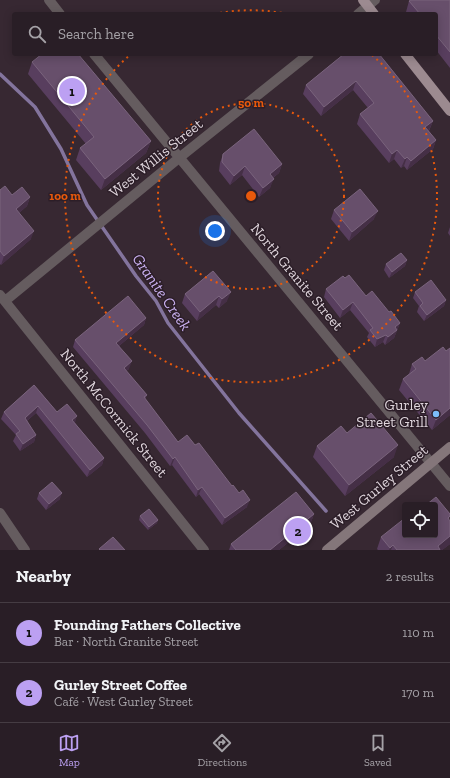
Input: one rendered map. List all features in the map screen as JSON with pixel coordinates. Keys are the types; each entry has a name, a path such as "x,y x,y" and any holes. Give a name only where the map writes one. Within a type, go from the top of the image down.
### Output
{"main road":[{"path":"407,56 450,111"},
{"name":"West Gurley Street","path":"327,550 450,447"}],"street":[{"path":"48,0 58,12"},
{"path":"361,12 370,5"},
{"name":"North Granite Street","path":"96,56 450,486"},
{"name":"West Willis Street","path":"2,298 89,232 306,56"},
{"name":"North McCormick Street","path":"2,298 204,550"},
{"path":"0,513 24,550"}],"building":[{"path":"450,0 450,52 438,37 438,12 418,12 409,1"},
{"path":"40,56 80,56 151,141 105,179 80,148 94,137 32,62"},
{"path":"342,56 381,56 433,121 425,127 436,140 411,161 407,157 405,159 397,150 392,154 360,114 374,103 356,81 324,107 306,85"},
{"path":"254,129 282,164 270,174 274,179 263,188 245,166 234,176 222,162 223,154"},
{"path":"5,186 12,195 22,187 30,197 16,209 34,231 4,256 0,251 0,190"},
{"path":"360,189 378,211 352,232 334,210"},
{"path":"401,253 407,260 392,272 386,264"},
{"path":"213,271 231,292 222,299 219,296 200,312 185,294"},
{"path":"349,275 366,296 372,291 400,323 395,327 397,330 388,337 386,335 377,339 370,330 373,328 353,302 343,310 326,289 343,276 345,278"},
{"path":"431,280 446,300 427,315 420,306 423,303 415,292"},
{"path":"128,296 146,318 116,343 132,361 124,368 147,395 144,397 178,442 187,435 195,445 199,443 232,486 233,485 239,493 243,490 250,500 225,518 202,487 198,490 175,457 173,459 147,425 75,340"},
{"path":"443,347 446,351 450,348 450,408 436,420 403,379 416,369 412,364 422,357 425,361"},
{"path":"34,385 57,412 67,404 77,416 72,420 104,458 90,470 38,406 25,418 36,435 23,444 16,434 20,431 4,412"},
{"path":"371,413 398,445 349,485 317,446 341,426 347,433"},
{"path":"52,482 62,493 49,504 39,493"},
{"path":"296,492 314,514 270,550 236,550 231,544"},
{"path":"436,497 450,514 448,518 450,521 450,536 438,546 440,550 397,550 393,545 390,548 381,537 402,520 402,538 438,538 438,502 430,502"},
{"path":"149,509 158,520 149,527 140,516"},
{"path":"113,537 125,550 99,549"}],"waterway":[{"name":"Granite Creek","path":"0,74 35,107 61,149 87,205 136,276 156,301 168,323 239,413 326,511"}],"place":[{"name":"Founding Fathers Collective","path":"72,91"},
{"name":"Gurley Street Grill","path":"436,414"},
{"name":"Gurley Street Coffee","path":"298,531"}]}
